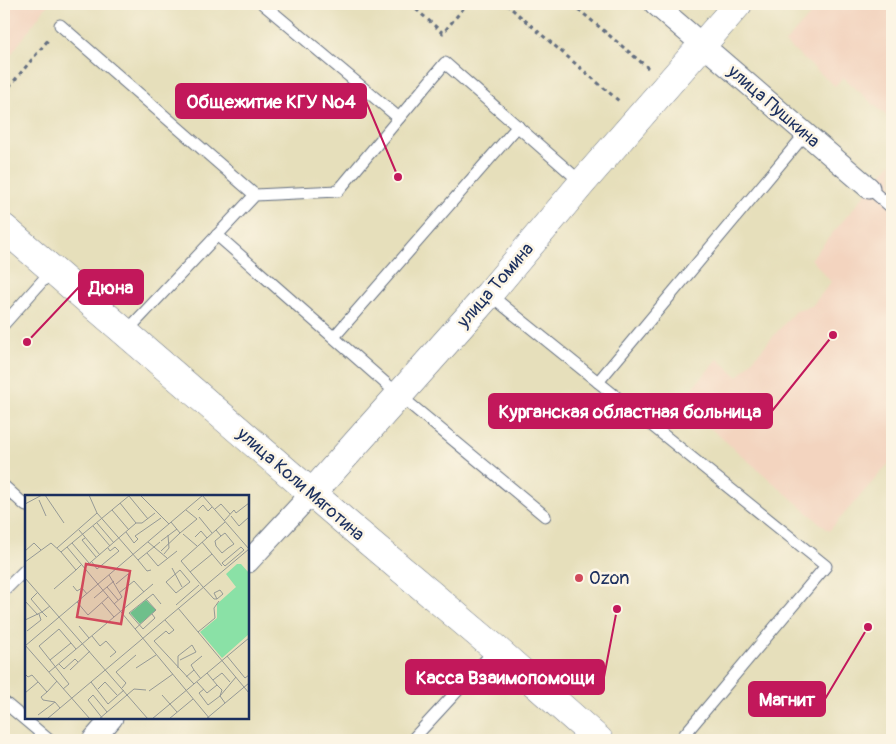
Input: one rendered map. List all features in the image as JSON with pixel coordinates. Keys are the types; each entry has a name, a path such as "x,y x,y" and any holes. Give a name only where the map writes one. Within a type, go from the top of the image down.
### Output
{"main road":[{"name":"улица Томина","path":"312,493 489,294 582,183 738,4"},
{"name":"улица Коли Мяготина","path":"4,228 600,740"}],"street":[{"name":"улица Пушкина","path":"655,4 870,188"},
{"name":"улица Томина","path":"249,561 312,493"},
{"path":"93,740 111,719"}],"lane":[{"path":"264,4 400,118"},
{"path":"60,25 255,195"},
{"path":"126,332 255,195 338,191 445,63 582,183"},
{"path":"334,337 518,126"},
{"path":"598,382 806,133"},
{"name":"улица Пушкина","path":"870,188 892,208"},
{"path":"217,235 399,395 545,516"},
{"path":"4,324 53,270"},
{"path":"489,294 826,566 680,740"},
{"path":"4,486 25,505"},
{"path":"4,591 25,570"},
{"path":"412,740 496,649"},
{"path":"4,702 49,740"}],"path":[{"path":"410,4 443,33 467,4"},
{"path":"506,4 638,118"},
{"path":"572,4 667,85"},
{"path":"4,93 60,25"}],"shaded area":[{"path":"4,4 48,4 4,64"},
{"path":"820,4 892,4 892,121 843,77 835,86 785,43"},
{"path":"892,162 892,460 829,531 680,402 718,359 738,377 796,310 812,306 831,282 811,259"}],"place":[{"name":"Общежитие КГУ №4","path":"398,177"},
{"name":"Курганская областная больница","path":"833,335"},
{"name":"Дюна","path":"27,342"},
{"name":"Ozon","path":"579,578"},
{"name":"Касса Взаимопомощи","path":"617,609"},
{"name":"Магнит","path":"868,627"}]}
